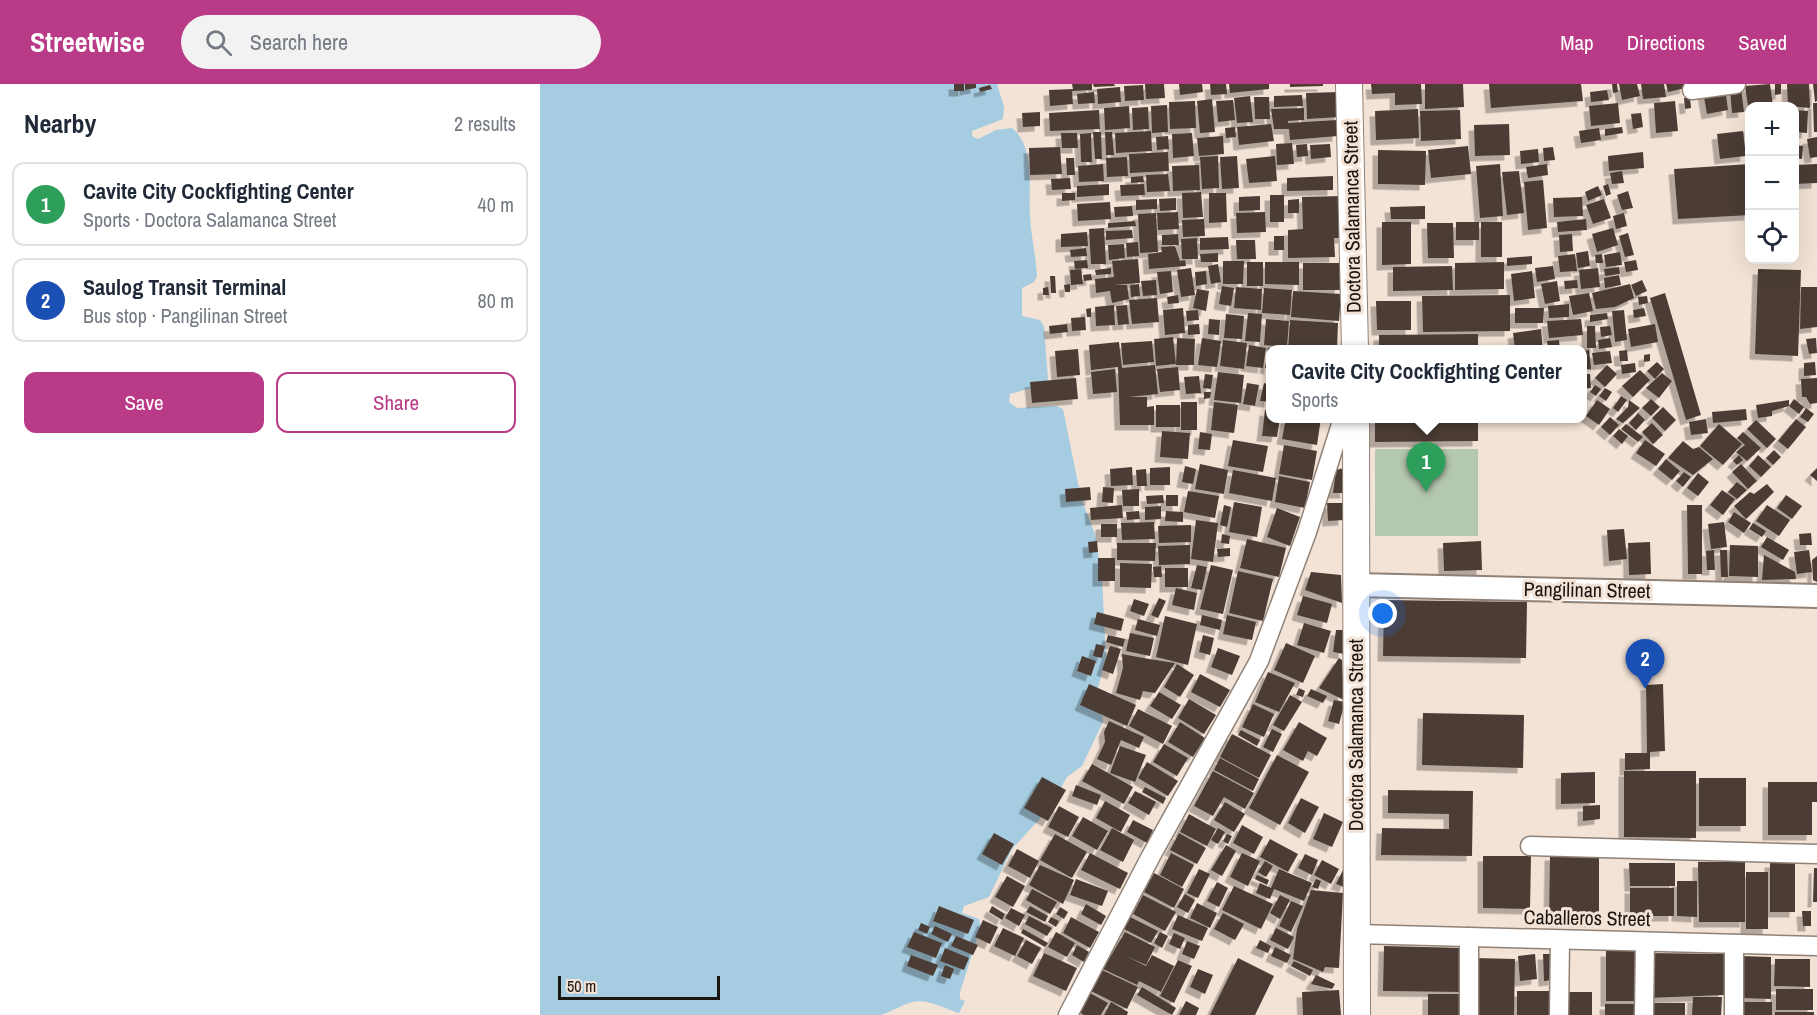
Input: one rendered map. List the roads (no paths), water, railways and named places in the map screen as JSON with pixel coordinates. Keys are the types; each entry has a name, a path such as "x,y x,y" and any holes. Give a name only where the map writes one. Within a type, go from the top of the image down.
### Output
{"main road":[{"name":"Doctora Salamanca Street","path":"1349,84 1355,345"},
{"name":"Doctora Salamanca Street","path":"1356,423 1357,1015"}],"street":[{"path":"1692,90 1736,84"},
{"path":"1068,1015 1151,856 1259,661 1284,597 1341,423"},
{"name":"Pangilinan Street","path":"1356,585 1817,596"},
{"path":"1530,846 1817,854"},
{"name":"Caballeros Street","path":"1356,934 1817,946"},
{"path":"1469,937 1469,1015"},
{"path":"1559,1015 1560,940"},
{"path":"1644,1015 1645,942"},
{"path":"1734,944 1734,1015"}],"water":[{"path":"540,84 997,84 1004,107 1003,119 972,131 972,136 978,139 996,130 1012,128 1020,136 1025,146 1028,158 1030,216 1037,276 1034,282 1022,288 1022,316 1040,320 1044,327 1048,379 1044,384 1010,394 1009,402 1017,408 1056,406 1063,409 1081,498 1095,534 1102,579 1106,656 1094,705 1103,717 1103,722 1082,766 1067,777 1047,811 1012,849 989,897 964,906 962,913 979,919 981,927 960,992 960,999 965,1001 959,1013 918,1001 881,1015 540,1015"}],"place":[{"name":"Cavite City Cockfighting Center","path":"1426,492"},
{"name":"Saulog Transit Terminal","path":"1645,689"}]}
